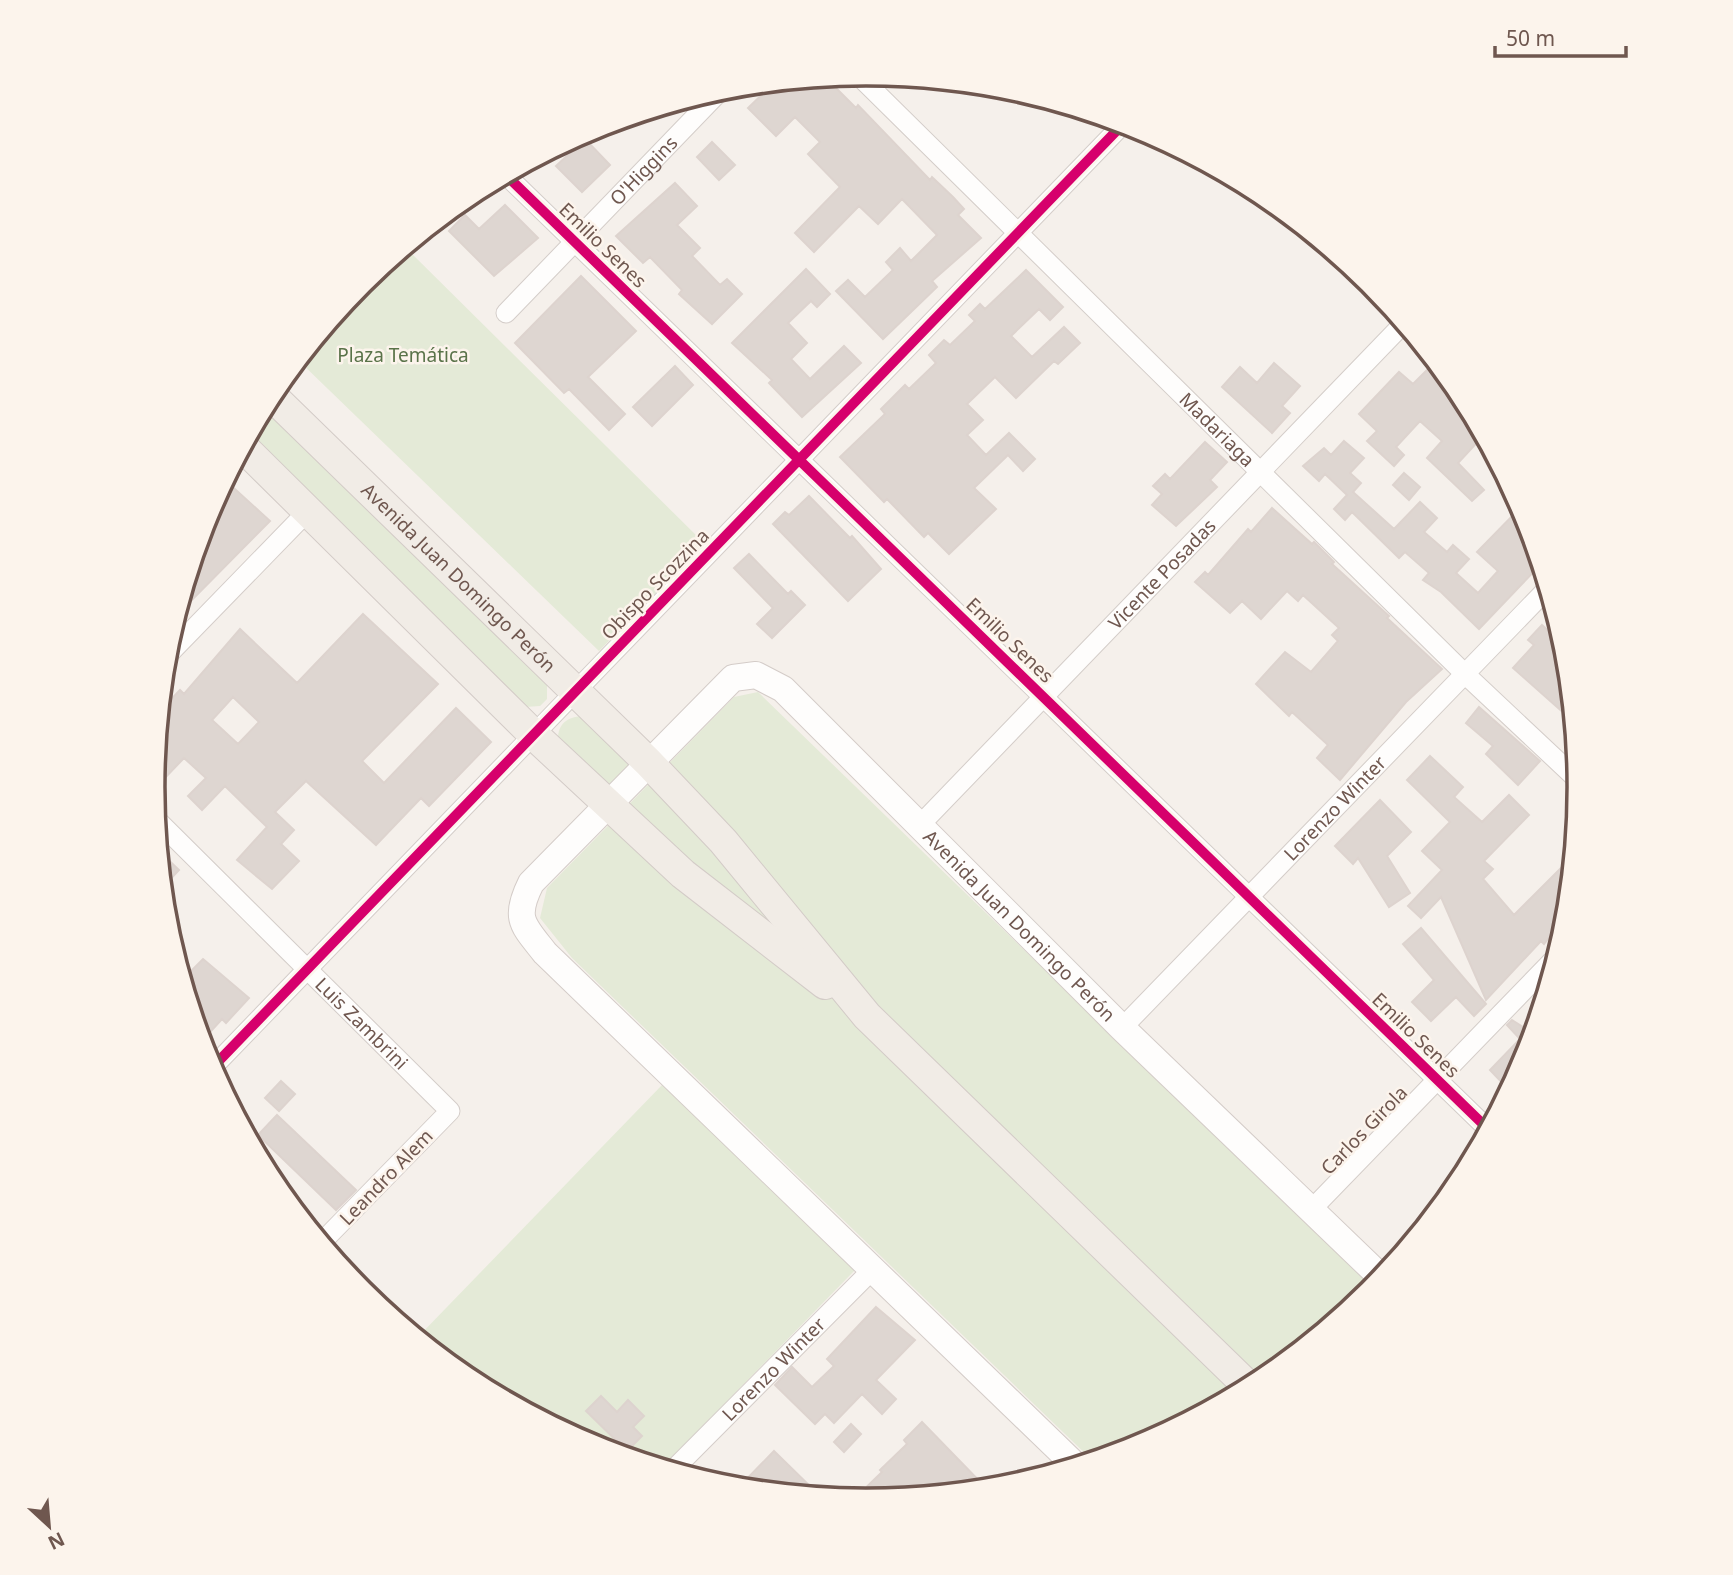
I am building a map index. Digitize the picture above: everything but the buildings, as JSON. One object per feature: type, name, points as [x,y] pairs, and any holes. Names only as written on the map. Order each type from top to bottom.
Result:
[{"type":"main road","name":"Avenida Juan Domingo Perón","points":[[280,403],[648,762],[723,841],[867,1016],[1242,1380]]},
{"type":"main road","name":"Avenida Juan Domingo Perón","points":[[250,454],[534,735],[610,803],[683,874],[867,1016]]},
{"type":"main road","name":"Avenida Juan Domingo Perón","points":[[648,762],[733,678],[756,675],[783,688],[1122,1028],[1375,1271]]},
{"type":"main road","points":[[648,762],[531,883],[521,903],[521,922],[545,953],[1069,1459]]},
{"type":"street","name":"Madariaga","points":[[870,86],[1465,674],[1568,770]]},
{"type":"street","name":"O'Higgins","points":[[506,313],[708,104]]},
{"type":"street","name":"Obispo Scozzina","points":[[220,1060],[1116,132]]},
{"type":"street","name":"Emilio Senes","points":[[514,181],[1482,1123]]},
{"type":"street","name":"Vicente Posadas","points":[[919,826],[1398,330]]},
{"type":"street","points":[[180,641],[308,511]]},
{"type":"street","name":"Lorenzo Winter","points":[[1122,1028],[1541,595]]},
{"type":"street","name":"Luis Zambrini","points":[[166,829],[450,1111]]},
{"type":"street","name":"Carlos Girola","points":[[1312,1209],[1544,970]]},
{"type":"street","name":"Leandro Alem","points":[[328,1236],[450,1111]]},
{"type":"street","name":"Lorenzo Winter","points":[[680,1463],[874,1268]]},
{"type":"green space","name":"Plaza Temática","points":[[412,254],[704,543],[599,651],[305,367],[370,291]]},
{"type":"green space","points":[[272,415],[547,682],[547,699],[540,706],[525,707],[254,446]]},
{"type":"green space","points":[[758,692],[1366,1281],[1363,1284],[1294,1344],[1217,1395],[1135,1436],[1086,1454],[572,958],[540,918],[547,888],[734,697]]},
{"type":"green space","points":[[582,716],[631,765],[610,788],[558,739],[564,722]]},
{"type":"green space","points":[[662,1085],[855,1270],[669,1460],[598,1436],[556,1417],[477,1371],[424,1331]]},
{"type":"cycle path","points":[[220,1060],[1116,132]]},
{"type":"cycle path","points":[[513,182],[1482,1123]]}]
